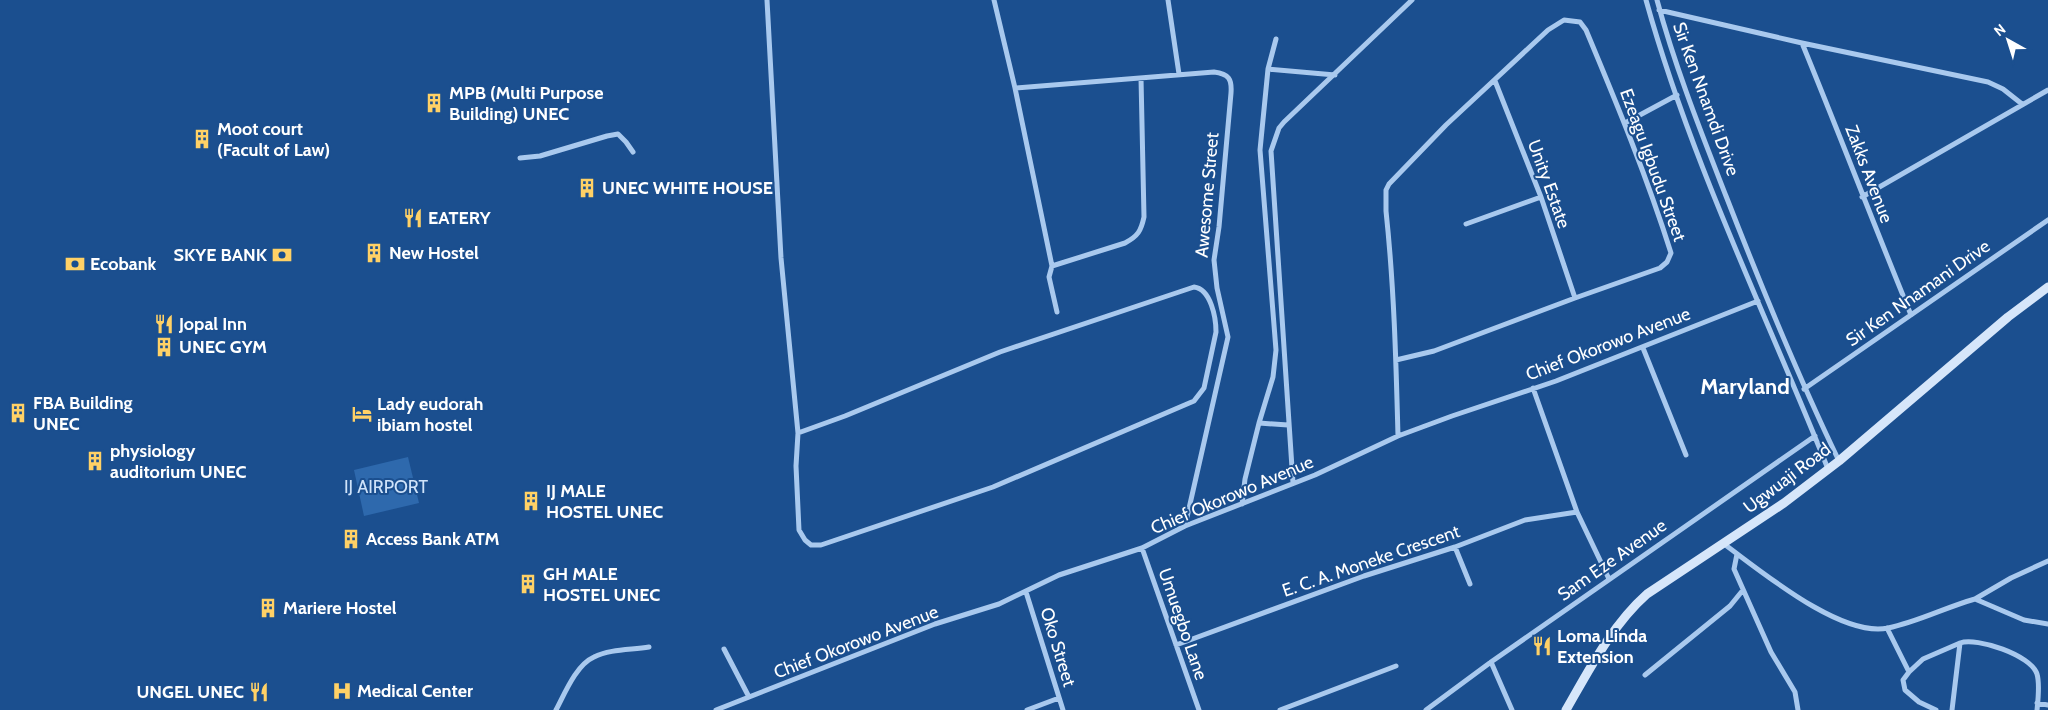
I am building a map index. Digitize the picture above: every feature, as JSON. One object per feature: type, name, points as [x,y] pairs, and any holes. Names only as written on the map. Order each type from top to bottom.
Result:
[{"type":"main road","name":"Ugwuaji Road","points":[[1566,710],[1589,670],[1633,608],[1657,587],[1784,504],[1838,461],[2008,317],[2048,287]]},
{"type":"street","points":[[767,0],[781,258],[798,432],[796,466],[799,530],[805,540],[811,545],[821,545],[993,487],[1194,401],[1204,388],[1216,332],[1216,323],[1207,297],[1200,289],[1194,287],[1000,352],[845,416],[798,432]]},
{"type":"street","points":[[994,0],[1052,266],[1049,277],[1057,312]]},
{"type":"street","points":[[1168,0],[1179,74]]},
{"type":"street","points":[[1293,483],[1272,151],[1279,128],[1284,122],[1412,0]]},
{"type":"street","name":"Sir Ken Nnamdi Drive","points":[[1646,0],[1677,95],[1730,235],[1828,469]]},
{"type":"street","points":[[1657,0],[1660,10]]},
{"type":"street","name":"Sir Ken Nnamdi Drive","points":[[1660,10],[1802,43],[1988,82],[2003,89],[2022,104]]},
{"type":"street","name":"Sir Ken Nnamdi Drive","points":[[1660,10],[1686,89],[1739,231],[1804,389],[1838,461]]},
{"type":"street","name":"Ezeagu Igbudu Street","points":[[1396,360],[1434,351],[1660,268],[1671,254],[1653,196],[1625,123],[1586,30],[1580,22],[1564,20],[1548,30],[1495,81]]},
{"type":"street","points":[[1242,504],[1245,479],[1273,376],[1276,350],[1260,150],[1268,69],[1276,39]]},
{"type":"street","name":"Zakks Avenue","points":[[1802,43],[1842,140],[1862,197],[1911,315]]},
{"type":"street","points":[[1268,69],[1335,75]]},
{"type":"street","name":"Awesome Street","points":[[1014,88],[1214,72],[1229,77],[1232,83],[1219,227],[1214,260],[1217,288],[1228,338],[1185,526]]},
{"type":"street","points":[[1052,266],[1125,243],[1136,238],[1141,231],[1144,217],[1141,78]]},
{"type":"street","points":[[1398,436],[1392,272],[1386,211],[1386,190],[1389,184],[1446,125],[1495,81]]},
{"type":"street","name":"Unity Estate","points":[[1495,81],[1541,197],[1575,298]]},
{"type":"street","points":[[1862,197],[2048,90]]},
{"type":"street","points":[[1625,123],[1677,95]]},
{"type":"street","points":[[520,158],[540,156],[618,134],[633,152]]},
{"type":"street","points":[[1466,224],[1541,197]]},
{"type":"street","name":"Sir Ken Nnamani Drive","points":[[1804,389],[2048,220]]},
{"type":"street","points":[[1730,235],[1739,231]]},
{"type":"street","name":"Chief Okorowo Avenue","points":[[716,710],[935,624],[1000,604],[1059,576],[1142,548],[1185,526],[1350,459],[1398,436],[1556,381],[1758,302]]},
{"type":"street","points":[[1643,348],[1686,455]]},
{"type":"street","points":[[1533,388],[1578,512],[1609,578]]},
{"type":"street","points":[[1259,423],[1288,425]]},
{"type":"street","name":"Sam Eze Avenue","points":[[1426,710],[1609,578],[1815,436]]},
{"type":"street","name":"E. C. A. Moneke Crescent","points":[[1176,645],[1364,576],[1455,547],[1525,520],[1578,512]]},
{"type":"street","points":[[1724,544],[1824,614],[1857,627],[1887,628],[1975,599],[2011,578],[2048,561]]},
{"type":"street","points":[[1455,547],[1470,584]]},
{"type":"street","name":"Umuegbo Lane","points":[[1142,548],[1199,710]]},
{"type":"street","points":[[1737,554],[1734,569],[1771,652],[1795,692],[1798,710]]},
{"type":"street","points":[[1645,675],[1730,606],[1743,590]]},
{"type":"street","name":"Oko Street","points":[[1026,592],[1063,710]]},
{"type":"street","points":[[1975,599],[2024,620],[2048,624]]},
{"type":"street","points":[[1887,628],[1909,672]]},
{"type":"street","points":[[1936,710],[1919,702],[1904,690],[1902,683],[1909,672],[1923,659],[1966,641],[1989,645],[2022,658],[2032,667],[2037,674],[2036,710]]},
{"type":"street","points":[[1952,710],[1960,642]]},
{"type":"street","points":[[556,710],[570,684],[586,662],[596,656],[609,652],[649,647]]},
{"type":"street","points":[[724,649],[749,698]]},
{"type":"street","points":[[1491,662],[1512,710]]},
{"type":"street","points":[[1280,710],[1396,666]]},
{"type":"street","points":[[1027,710],[1059,698]]},
{"type":"street","points":[[2037,703],[2048,705]]},
{"type":"green space","name":"IJ AIRPORT","points":[[408,457],[419,503],[364,516],[354,470]]},
{"type":"place","name":"MPB (Multi Purpose Building) UNEC","points":[[434,103]]},
{"type":"place","name":"Moot court (Facult of Law)","points":[[202,139]]},
{"type":"place","name":"UNEC WHITE HOUSE","points":[[587,188]]},
{"type":"place","name":"EATERY","points":[[413,218]]},
{"type":"place","name":"New Hostel","points":[[374,253]]},
{"type":"place","name":"SKYE BANK","points":[[282,255]]},
{"type":"place","name":"Ecobank","points":[[75,264]]},
{"type":"place","name":"Jopal Inn","points":[[164,324]]},
{"type":"place","name":"UNEC GYM","points":[[164,347]]},
{"type":"place","name":"FBA Building UNEC","points":[[18,413]]},
{"type":"place","name":"Lady eudorah ibiam hostel","points":[[362,414]]},
{"type":"place","name":"physiology auditorium UNEC","points":[[95,461]]},
{"type":"place","name":"IJ MALE HOSTEL UNEC","points":[[531,501]]},
{"type":"place","name":"Access Bank ATM","points":[[351,539]]},
{"type":"place","name":"GH MALE HOSTEL UNEC","points":[[528,584]]},
{"type":"place","name":"Mariere Hostel","points":[[268,608]]},
{"type":"place","name":"Loma Linda Extension","points":[[1542,646]]},
{"type":"place","name":"Medical Center","points":[[342,691]]},
{"type":"place","name":"UNGEL UNEC","points":[[259,692]]},
{"type":"district","name":"Maryland","points":[[1745,386]]}]
